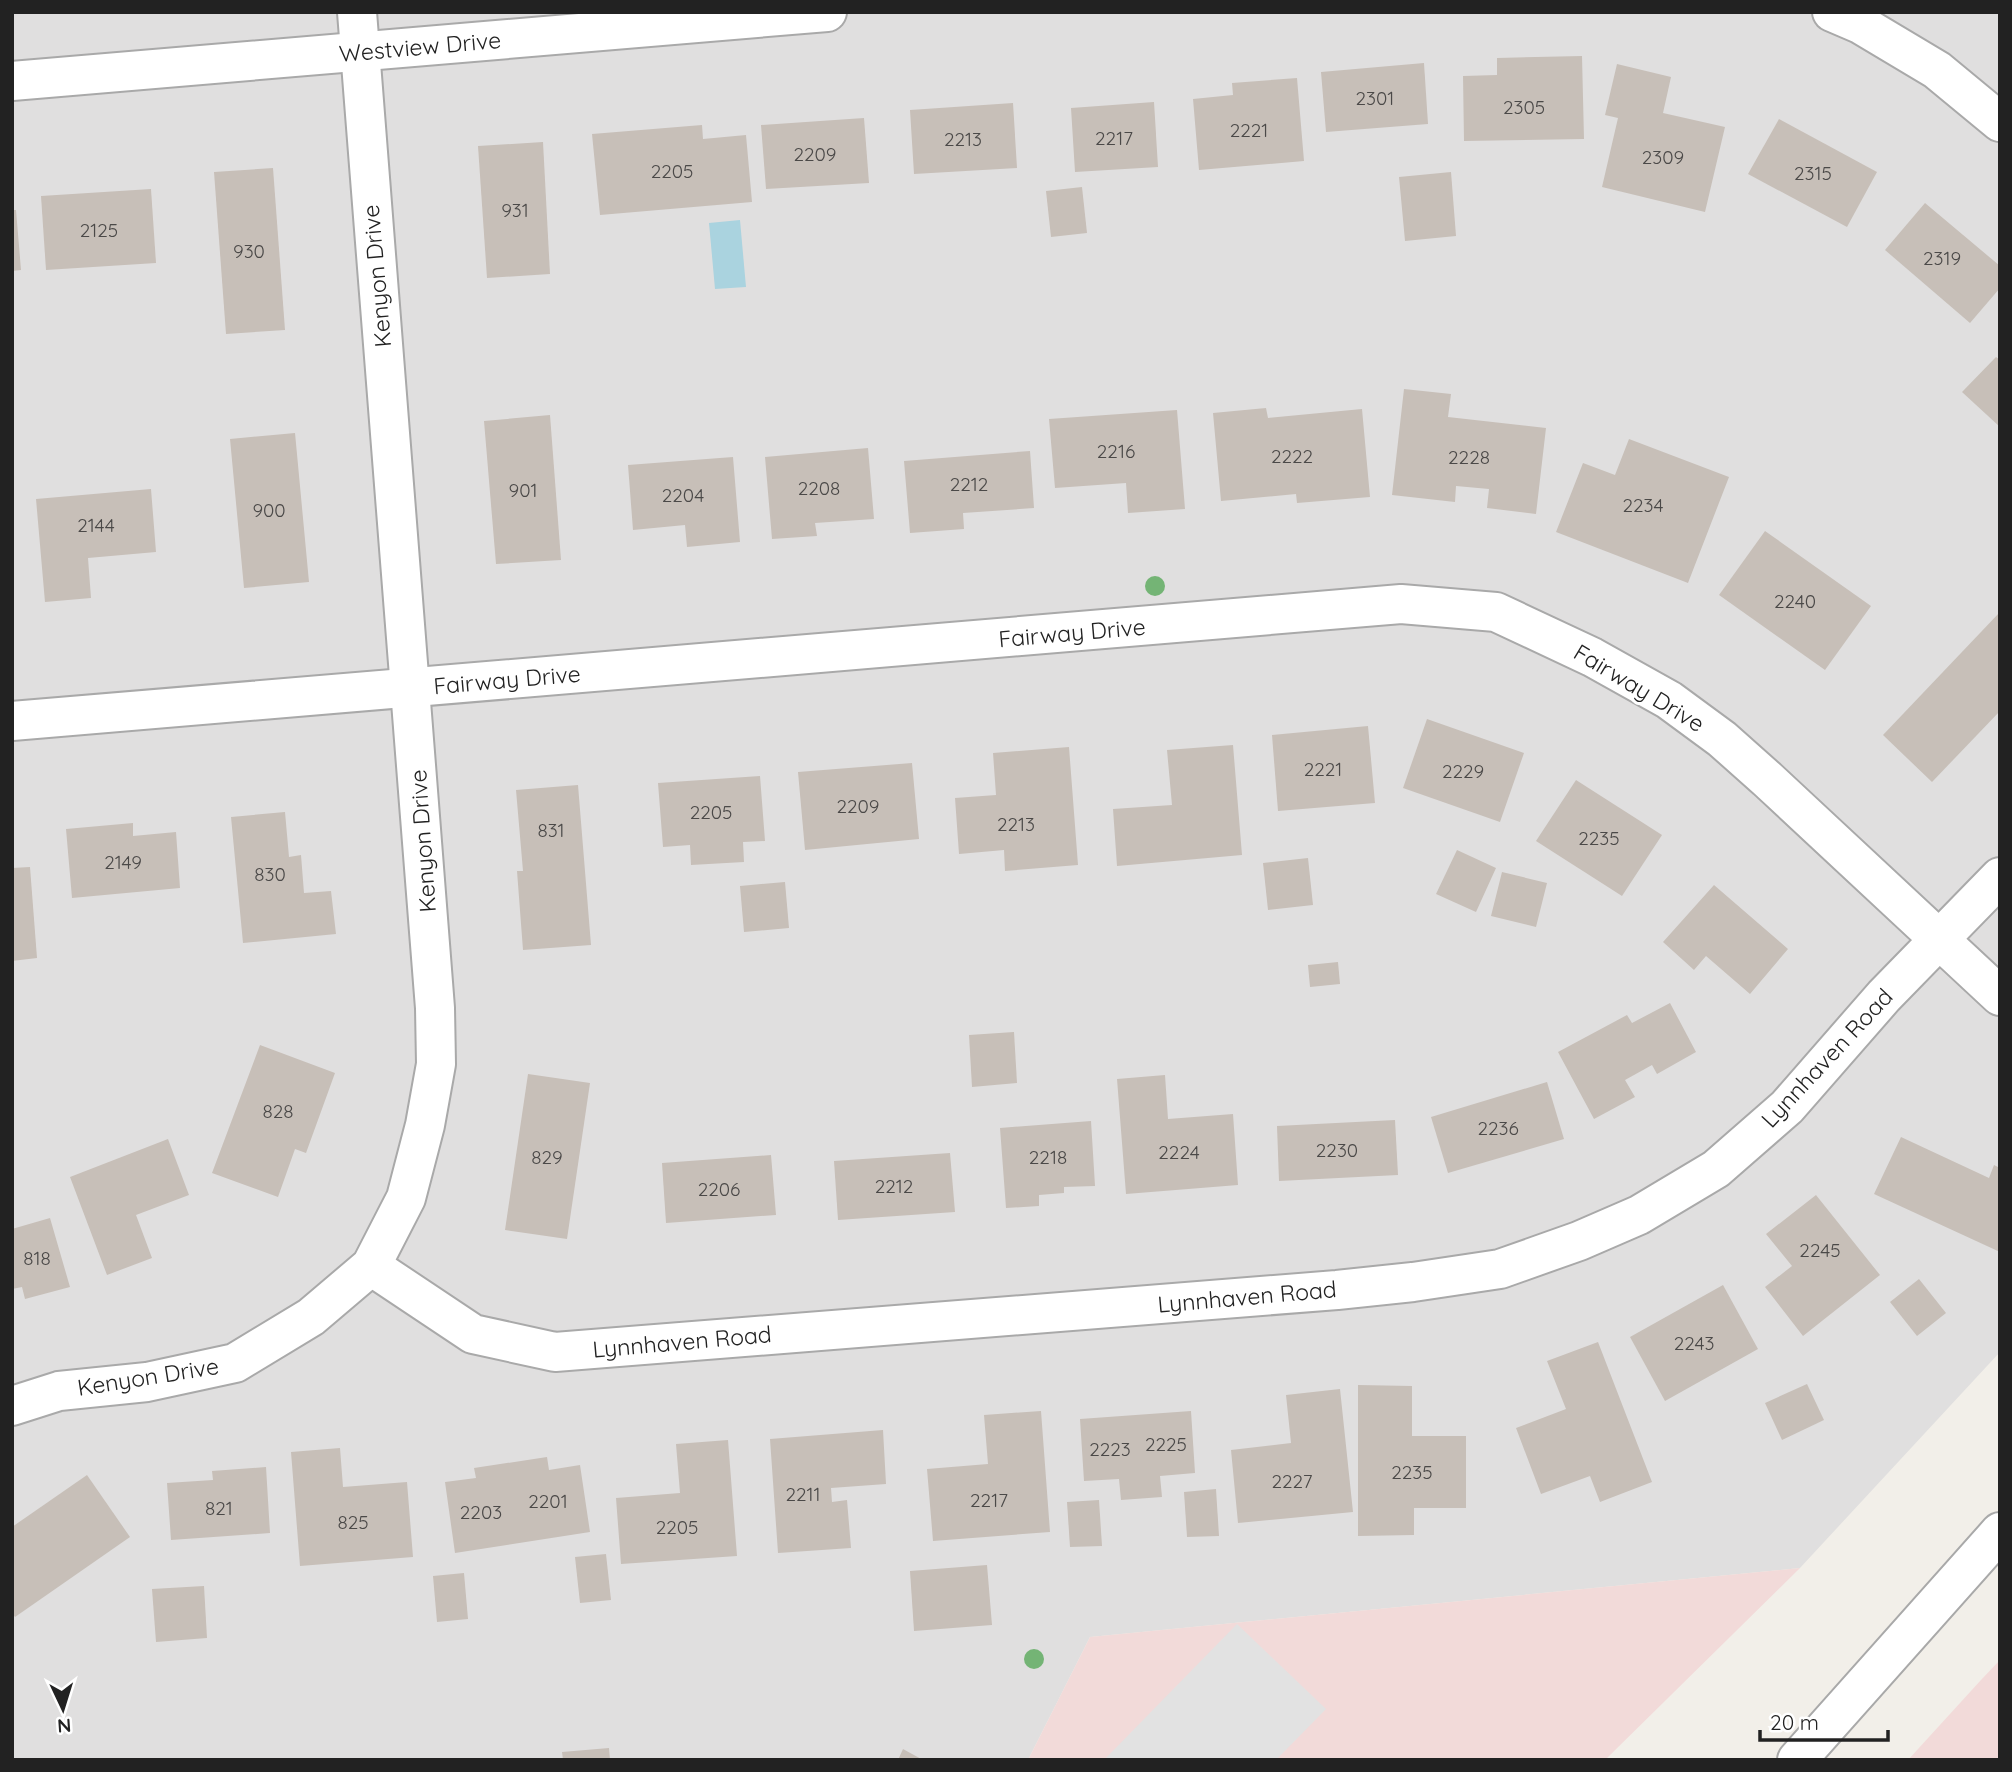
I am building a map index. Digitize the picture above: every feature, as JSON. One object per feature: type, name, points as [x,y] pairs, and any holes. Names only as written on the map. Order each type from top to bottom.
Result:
[{"type":"street","name":"Kenyon Drive","points":[[12,1406],[59,1391],[147,1382],[235,1363],[311,1317],[372,1266],[406,1198],[425,1125],[436,1064],[435,1008],[357,12]]},
{"type":"street","name":"Westview Drive","points":[[12,81],[827,12]]},
{"type":"street","points":[[1832,12],[1860,24],[1937,70],[2000,122]]},
{"type":"street","name":"Fairway Drive","points":[[12,720],[1401,604],[1496,612],[1592,657],[1669,700],[1722,739],[2000,996]]},
{"type":"street","name":"Lynnhaven Road","points":[[372,1266],[473,1334],[555,1353],[1337,1290],[1500,1269],[1579,1241],[1639,1215],[1716,1169],[1787,1107],[1884,996],[2000,877]]},
{"type":"street","points":[[1797,1760],[2000,1532]]},
{"type":"shaded area","points":[[12,12],[2000,12],[2000,1352],[1800,1568],[1090,1637],[1028,1760],[12,1760]]},
{"type":"shaded area","points":[[1800,1568],[1605,1760],[1028,1760],[1090,1637]]},
{"type":"shaded area","points":[[1237,1624],[1326,1709],[1276,1760],[1104,1760]]},
{"type":"shaded area","points":[[2000,1660],[2000,1760],[1908,1760],[1981,1680]]},
{"type":"water","points":[[740,220],[746,287],[715,289],[709,223]]},
{"type":"building","points":[[1582,56],[1584,139],[1464,141],[1463,76],[1497,75],[1497,58]]},
{"type":"building","points":[[1424,63],[1428,124],[1326,132],[1321,72]]},
{"type":"building","points":[[1617,64],[1671,77],[1663,113],[1725,127],[1705,212],[1602,187],[1618,118],[1605,115]]},
{"type":"building","points":[[1297,78],[1304,161],[1199,170],[1193,99],[1233,95],[1232,83]]},
{"type":"building","points":[[1154,102],[1158,167],[1075,172],[1071,108]]},
{"type":"building","points":[[1013,103],[1017,168],[914,174],[910,110]]},
{"type":"building","points":[[864,118],[869,183],[766,189],[761,125]]},
{"type":"building","points":[[1779,119],[1877,172],[1847,227],[1748,174]]},
{"type":"building","points":[[702,125],[703,139],[746,135],[752,202],[600,215],[592,134]]},
{"type":"building","points":[[543,142],[550,274],[487,278],[478,146]]},
{"type":"building","points":[[273,168],[285,330],[226,334],[214,172]]},
{"type":"building","points":[[1451,172],[1456,236],[1405,241],[1399,177]]},
{"type":"building","points":[[1082,187],[1087,233],[1051,237],[1046,191]]},
{"type":"building","points":[[151,189],[156,263],[46,270],[41,196]]},
{"type":"building","points":[[1925,203],[2000,266],[2000,288],[1970,323],[1885,250]]},
{"type":"building","points":[[12,210],[16,210],[21,270],[12,271]]},
{"type":"building","points":[[1996,357],[2000,360],[2000,427],[1962,392]]},
{"type":"building","points":[[1404,389],[1451,394],[1448,417],[1546,428],[1536,514],[1487,508],[1489,489],[1456,486],[1455,502],[1392,495]]},
{"type":"building","points":[[1266,408],[1268,418],[1362,409],[1370,497],[1297,503],[1296,494],[1221,501],[1213,413]]},
{"type":"building","points":[[1177,410],[1185,509],[1128,513],[1126,483],[1055,488],[1049,419]]},
{"type":"building","points":[[550,415],[561,560],[496,564],[484,421]]},
{"type":"building","points":[[295,433],[309,582],[244,588],[230,439]]},
{"type":"building","points":[[1629,439],[1729,477],[1688,583],[1556,532],[1583,463],[1615,475]]},
{"type":"building","points":[[868,448],[874,519],[815,523],[817,536],[772,539],[765,457]]},
{"type":"building","points":[[1030,451],[1034,508],[963,513],[964,529],[910,533],[904,461]]},
{"type":"building","points":[[733,457],[740,542],[687,547],[685,525],[633,530],[628,465]]},
{"type":"building","points":[[151,489],[156,552],[88,558],[91,598],[45,602],[36,499]]},
{"type":"building","points":[[1765,531],[1871,606],[1825,670],[1719,595]]},
{"type":"building","points":[[2000,612],[2000,711],[1932,782],[1883,735]]},
{"type":"building","points":[[1427,719],[1524,753],[1500,822],[1403,788]]},
{"type":"building","points":[[1368,726],[1375,803],[1278,811],[1272,735]]},
{"type":"building","points":[[1233,745],[1242,855],[1117,866],[1113,809],[1172,805],[1167,750]]},
{"type":"building","points":[[1069,747],[1078,865],[1005,871],[1004,850],[959,854],[955,798],[996,795],[993,753]]},
{"type":"building","points":[[912,763],[919,839],[805,850],[798,772]]},
{"type":"building","points":[[760,776],[765,841],[743,842],[744,862],[691,865],[690,845],[663,847],[658,783]]},
{"type":"building","points":[[1576,780],[1662,835],[1622,896],[1536,841]]},
{"type":"building","points":[[578,785],[591,945],[523,950],[517,871],[523,871],[516,790]]},
{"type":"building","points":[[285,812],[289,857],[301,855],[304,893],[331,891],[336,934],[243,943],[231,817]]},
{"type":"building","points":[[133,823],[133,836],[176,832],[180,888],[72,898],[66,829]]},
{"type":"building","points":[[1457,850],[1496,868],[1476,912],[1436,894]]},
{"type":"building","points":[[1308,858],[1313,905],[1268,910],[1263,863]]},
{"type":"building","points":[[30,867],[37,958],[12,961],[12,868]]},
{"type":"building","points":[[1502,872],[1547,883],[1536,927],[1491,916]]},
{"type":"building","points":[[785,882],[789,928],[744,932],[740,886]]},
{"type":"building","points":[[1714,885],[1788,949],[1750,994],[1706,956],[1694,970],[1663,942]]},
{"type":"building","points":[[1338,962],[1340,984],[1310,987],[1308,965]]},
{"type":"building","points":[[1670,1003],[1696,1052],[1657,1074],[1652,1065],[1625,1080],[1635,1097],[1594,1119],[1558,1052],[1627,1015],[1632,1023]]},
{"type":"building","points":[[1014,1032],[1017,1083],[972,1087],[969,1035]]},
{"type":"building","points":[[260,1045],[335,1073],[306,1153],[295,1149],[278,1197],[212,1173]]},
{"type":"building","points":[[528,1074],[590,1083],[567,1239],[505,1230]]},
{"type":"building","points":[[1165,1075],[1168,1119],[1233,1114],[1238,1185],[1126,1194],[1117,1079]]},
{"type":"building","points":[[1547,1082],[1564,1139],[1448,1173],[1431,1117]]},
{"type":"building","points":[[1395,1120],[1398,1175],[1279,1181],[1277,1126]]},
{"type":"building","points":[[1091,1121],[1095,1186],[1064,1187],[1064,1193],[1039,1195],[1039,1206],[1006,1208],[1000,1128]]},
{"type":"building","points":[[1901,1137],[1989,1178],[1994,1165],[2000,1168],[2000,1252],[1874,1194]]},
{"type":"building","points":[[168,1139],[189,1195],[136,1215],[152,1258],[107,1275],[70,1177]]},
{"type":"building","points":[[950,1153],[955,1212],[838,1220],[834,1161]]},
{"type":"building","points":[[771,1155],[776,1215],[666,1223],[662,1163]]},
{"type":"building","points":[[1816,1195],[1880,1275],[1803,1336],[1765,1287],[1792,1266],[1766,1234]]},
{"type":"building","points":[[50,1218],[70,1287],[25,1299],[22,1287],[12,1289],[12,1229]]},
{"type":"building","points":[[1919,1279],[1946,1313],[1917,1336],[1890,1302]]},
{"type":"building","points":[[1723,1285],[1758,1349],[1665,1401],[1630,1337]]},
{"type":"building","points":[[1598,1342],[1652,1482],[1600,1502],[1590,1476],[1541,1494],[1516,1428],[1566,1409],[1547,1361]]},
{"type":"building","points":[[1807,1384],[1824,1420],[1782,1440],[1765,1403]]},
{"type":"building","points":[[1358,1385],[1412,1386],[1412,1436],[1466,1436],[1466,1508],[1414,1508],[1414,1535],[1358,1536]]},
{"type":"building","points":[[1340,1389],[1353,1512],[1238,1523],[1231,1450],[1291,1443],[1286,1395]]},
{"type":"building","points":[[1041,1411],[1050,1532],[933,1541],[927,1469],[988,1464],[984,1415]]},
{"type":"building","points":[[1191,1411],[1195,1473],[1160,1476],[1162,1497],[1121,1500],[1119,1479],[1084,1481],[1080,1419]]},
{"type":"building","points":[[883,1430],[886,1484],[831,1488],[832,1502],[847,1500],[851,1548],[778,1553],[770,1439]]},
{"type":"building","points":[[728,1440],[737,1556],[621,1564],[616,1498],[680,1493],[676,1444]]},
{"type":"building","points":[[340,1448],[343,1487],[407,1482],[413,1557],[300,1566],[291,1452]]},
{"type":"building","points":[[547,1457],[549,1470],[580,1465],[590,1532],[455,1553],[445,1482],[476,1478],[474,1468]]},
{"type":"building","points":[[266,1467],[270,1533],[171,1540],[167,1483],[213,1480],[212,1471]]},
{"type":"building","points":[[87,1475],[130,1537],[15,1617],[12,1613],[12,1527]]},
{"type":"building","points":[[1216,1489],[1219,1536],[1187,1537],[1184,1492]]},
{"type":"building","points":[[1099,1500],[1102,1546],[1070,1547],[1067,1502]]},
{"type":"building","points":[[606,1554],[611,1600],[580,1603],[575,1557]]},
{"type":"building","points":[[987,1565],[992,1625],[914,1631],[910,1571]]},
{"type":"building","points":[[464,1573],[468,1619],[437,1622],[433,1576]]},
{"type":"building","points":[[204,1586],[207,1638],[156,1642],[152,1589]]},
{"type":"building","points":[[609,1748],[610,1760],[563,1760],[562,1752]]},
{"type":"building","points":[[903,1749],[923,1760],[898,1760]]}]
